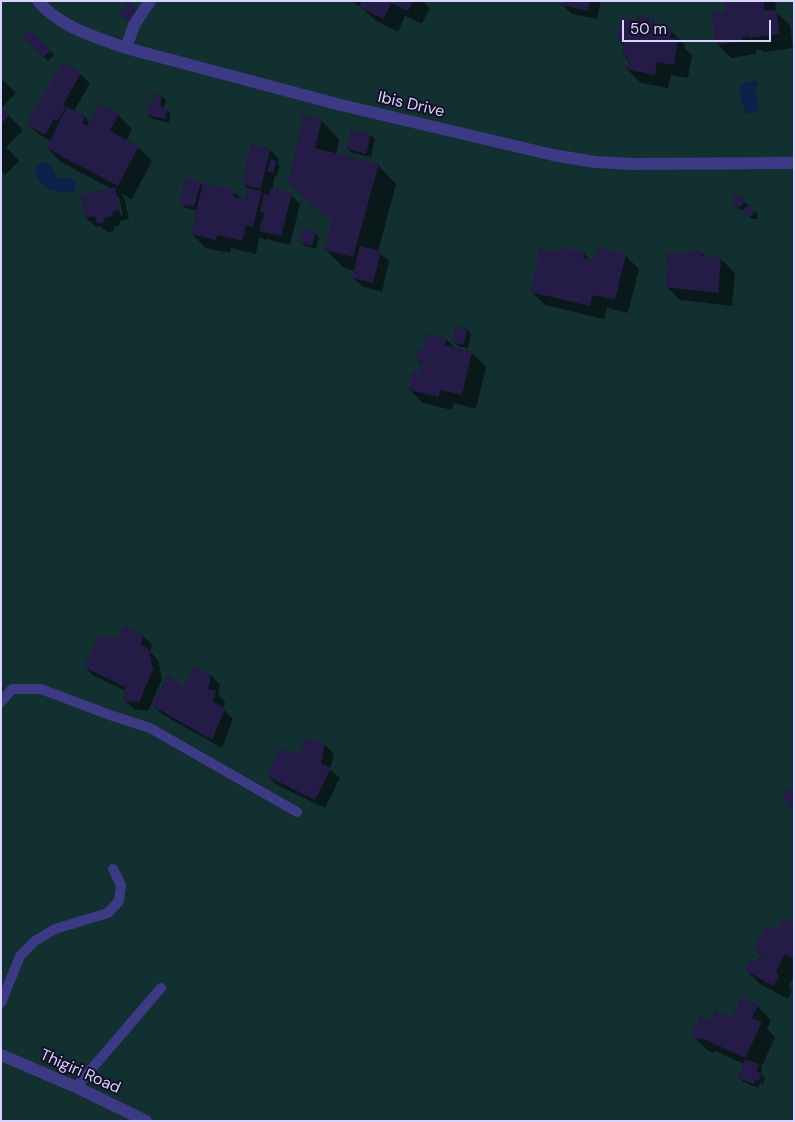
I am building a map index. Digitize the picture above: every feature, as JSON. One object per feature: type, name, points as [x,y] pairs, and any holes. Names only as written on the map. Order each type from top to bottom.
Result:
[{"type":"street","name":"Ibis Drive","points":[[38,1],[61,21],[94,37],[126,48],[341,105],[553,155],[595,162],[633,164],[794,163]]},
{"type":"street","points":[[126,48],[134,25],[150,1]]},
{"type":"street","name":"Thigiri Road","points":[[1,1055],[76,1087],[146,1121]]},
{"type":"lane","points":[[1,702],[12,690],[41,689],[150,728],[297,812]]},
{"type":"lane","points":[[1,1003],[20,956],[35,941],[55,929],[108,913],[118,901],[121,885],[113,869]]},
{"type":"lane","points":[[76,1087],[161,988]]},
{"type":"green space","points":[[1,1],[794,1],[794,1121],[1,1121]]},
{"type":"water","points":[[753,79],[759,82],[755,87],[759,109],[756,113],[748,114],[742,104],[741,87],[742,84],[751,82]]},
{"type":"water","points":[[43,162],[50,165],[57,177],[69,178],[76,182],[75,190],[69,193],[62,193],[47,188],[37,178],[36,172],[37,165]]},
{"type":"building","points":[[362,1],[413,1],[408,11],[391,3],[384,19],[359,7]]},
{"type":"building","points":[[562,1],[590,1],[588,11],[561,5]]},
{"type":"building","points":[[724,1],[763,1],[765,11],[776,10],[780,34],[749,38],[749,36],[742,37],[743,41],[716,45],[711,13],[725,11]]},
{"type":"building","points":[[128,2],[137,9],[129,22],[119,15]]},
{"type":"building","points":[[637,16],[653,19],[653,22],[663,24],[662,28],[672,30],[670,38],[678,40],[674,65],[657,62],[655,75],[626,69],[628,56],[622,55],[624,42],[617,41],[621,18],[637,20]]},
{"type":"building","points":[[30,30],[51,50],[43,58],[22,37]]},
{"type":"building","points":[[62,62],[81,73],[63,105],[66,107],[58,121],[54,119],[45,135],[26,124]]},
{"type":"building","points":[[154,93],[162,95],[160,106],[168,108],[165,119],[147,115],[149,103],[152,104]]},
{"type":"building","points":[[99,103],[119,114],[110,131],[139,146],[118,186],[46,148],[67,107],[86,116],[82,123],[87,126]]},
{"type":"building","points":[[1,106],[10,115],[1,124]]},
{"type":"building","points":[[303,115],[322,119],[315,148],[379,164],[353,257],[324,250],[332,222],[288,183]]},
{"type":"building","points":[[351,129],[371,134],[366,154],[347,149]]},
{"type":"building","points":[[251,144],[270,149],[261,189],[241,184]]},
{"type":"building","points":[[271,159],[276,161],[273,173],[267,171]]},
{"type":"building","points":[[186,177],[201,182],[194,207],[179,204]]},
{"type":"building","points":[[203,183],[235,190],[234,197],[245,199],[247,188],[262,191],[253,227],[246,225],[242,241],[217,235],[216,240],[191,234]]},
{"type":"building","points":[[115,187],[120,210],[112,212],[113,216],[104,218],[105,222],[97,224],[95,216],[85,218],[80,195]]},
{"type":"building","points":[[271,188],[292,193],[281,236],[259,231],[264,213],[260,212],[264,194],[269,195]]},
{"type":"building","points":[[736,195],[740,195],[744,201],[740,207],[736,207],[732,203],[732,199]]},
{"type":"building","points":[[749,205],[755,211],[749,217],[743,211]]},
{"type":"building","points":[[303,228],[316,232],[312,246],[299,242]]},
{"type":"building","points":[[360,246],[381,251],[373,283],[352,278]]},
{"type":"building","points":[[562,247],[585,253],[583,258],[594,260],[597,247],[626,254],[615,300],[593,295],[590,306],[530,292],[540,248],[560,252]]},
{"type":"building","points":[[686,250],[703,252],[702,256],[721,258],[718,293],[665,287],[668,252],[685,254]]},
{"type":"building","points":[[455,326],[467,328],[464,345],[452,342]]},
{"type":"building","points":[[426,334],[447,338],[445,345],[472,352],[462,395],[440,390],[439,397],[408,390],[412,371],[419,373],[421,362],[416,360],[418,350],[422,351]]},
{"type":"building","points":[[124,626],[143,634],[141,645],[149,649],[153,669],[139,703],[123,700],[125,687],[84,667],[99,635],[117,639]]},
{"type":"building","points":[[194,667],[211,674],[208,689],[216,691],[213,702],[225,709],[212,740],[151,705],[168,675],[183,687]]},
{"type":"building","points":[[307,738],[325,743],[321,763],[331,768],[315,800],[267,776],[279,749],[299,754]]},
{"type":"building","points":[[794,788],[794,806],[789,809],[782,793]]},
{"type":"building","points":[[784,919],[794,925],[794,959],[785,954],[776,971],[779,977],[773,986],[745,970],[751,959],[756,962],[761,953],[753,949],[766,925],[777,930]]},
{"type":"building","points":[[741,998],[758,1005],[752,1018],[762,1022],[745,1058],[701,1038],[700,1040],[691,1036],[700,1016],[710,1021],[715,1010],[732,1018]]},
{"type":"building","points":[[745,1059],[759,1064],[756,1071],[762,1073],[758,1081],[755,1080],[754,1084],[738,1078]]}]
